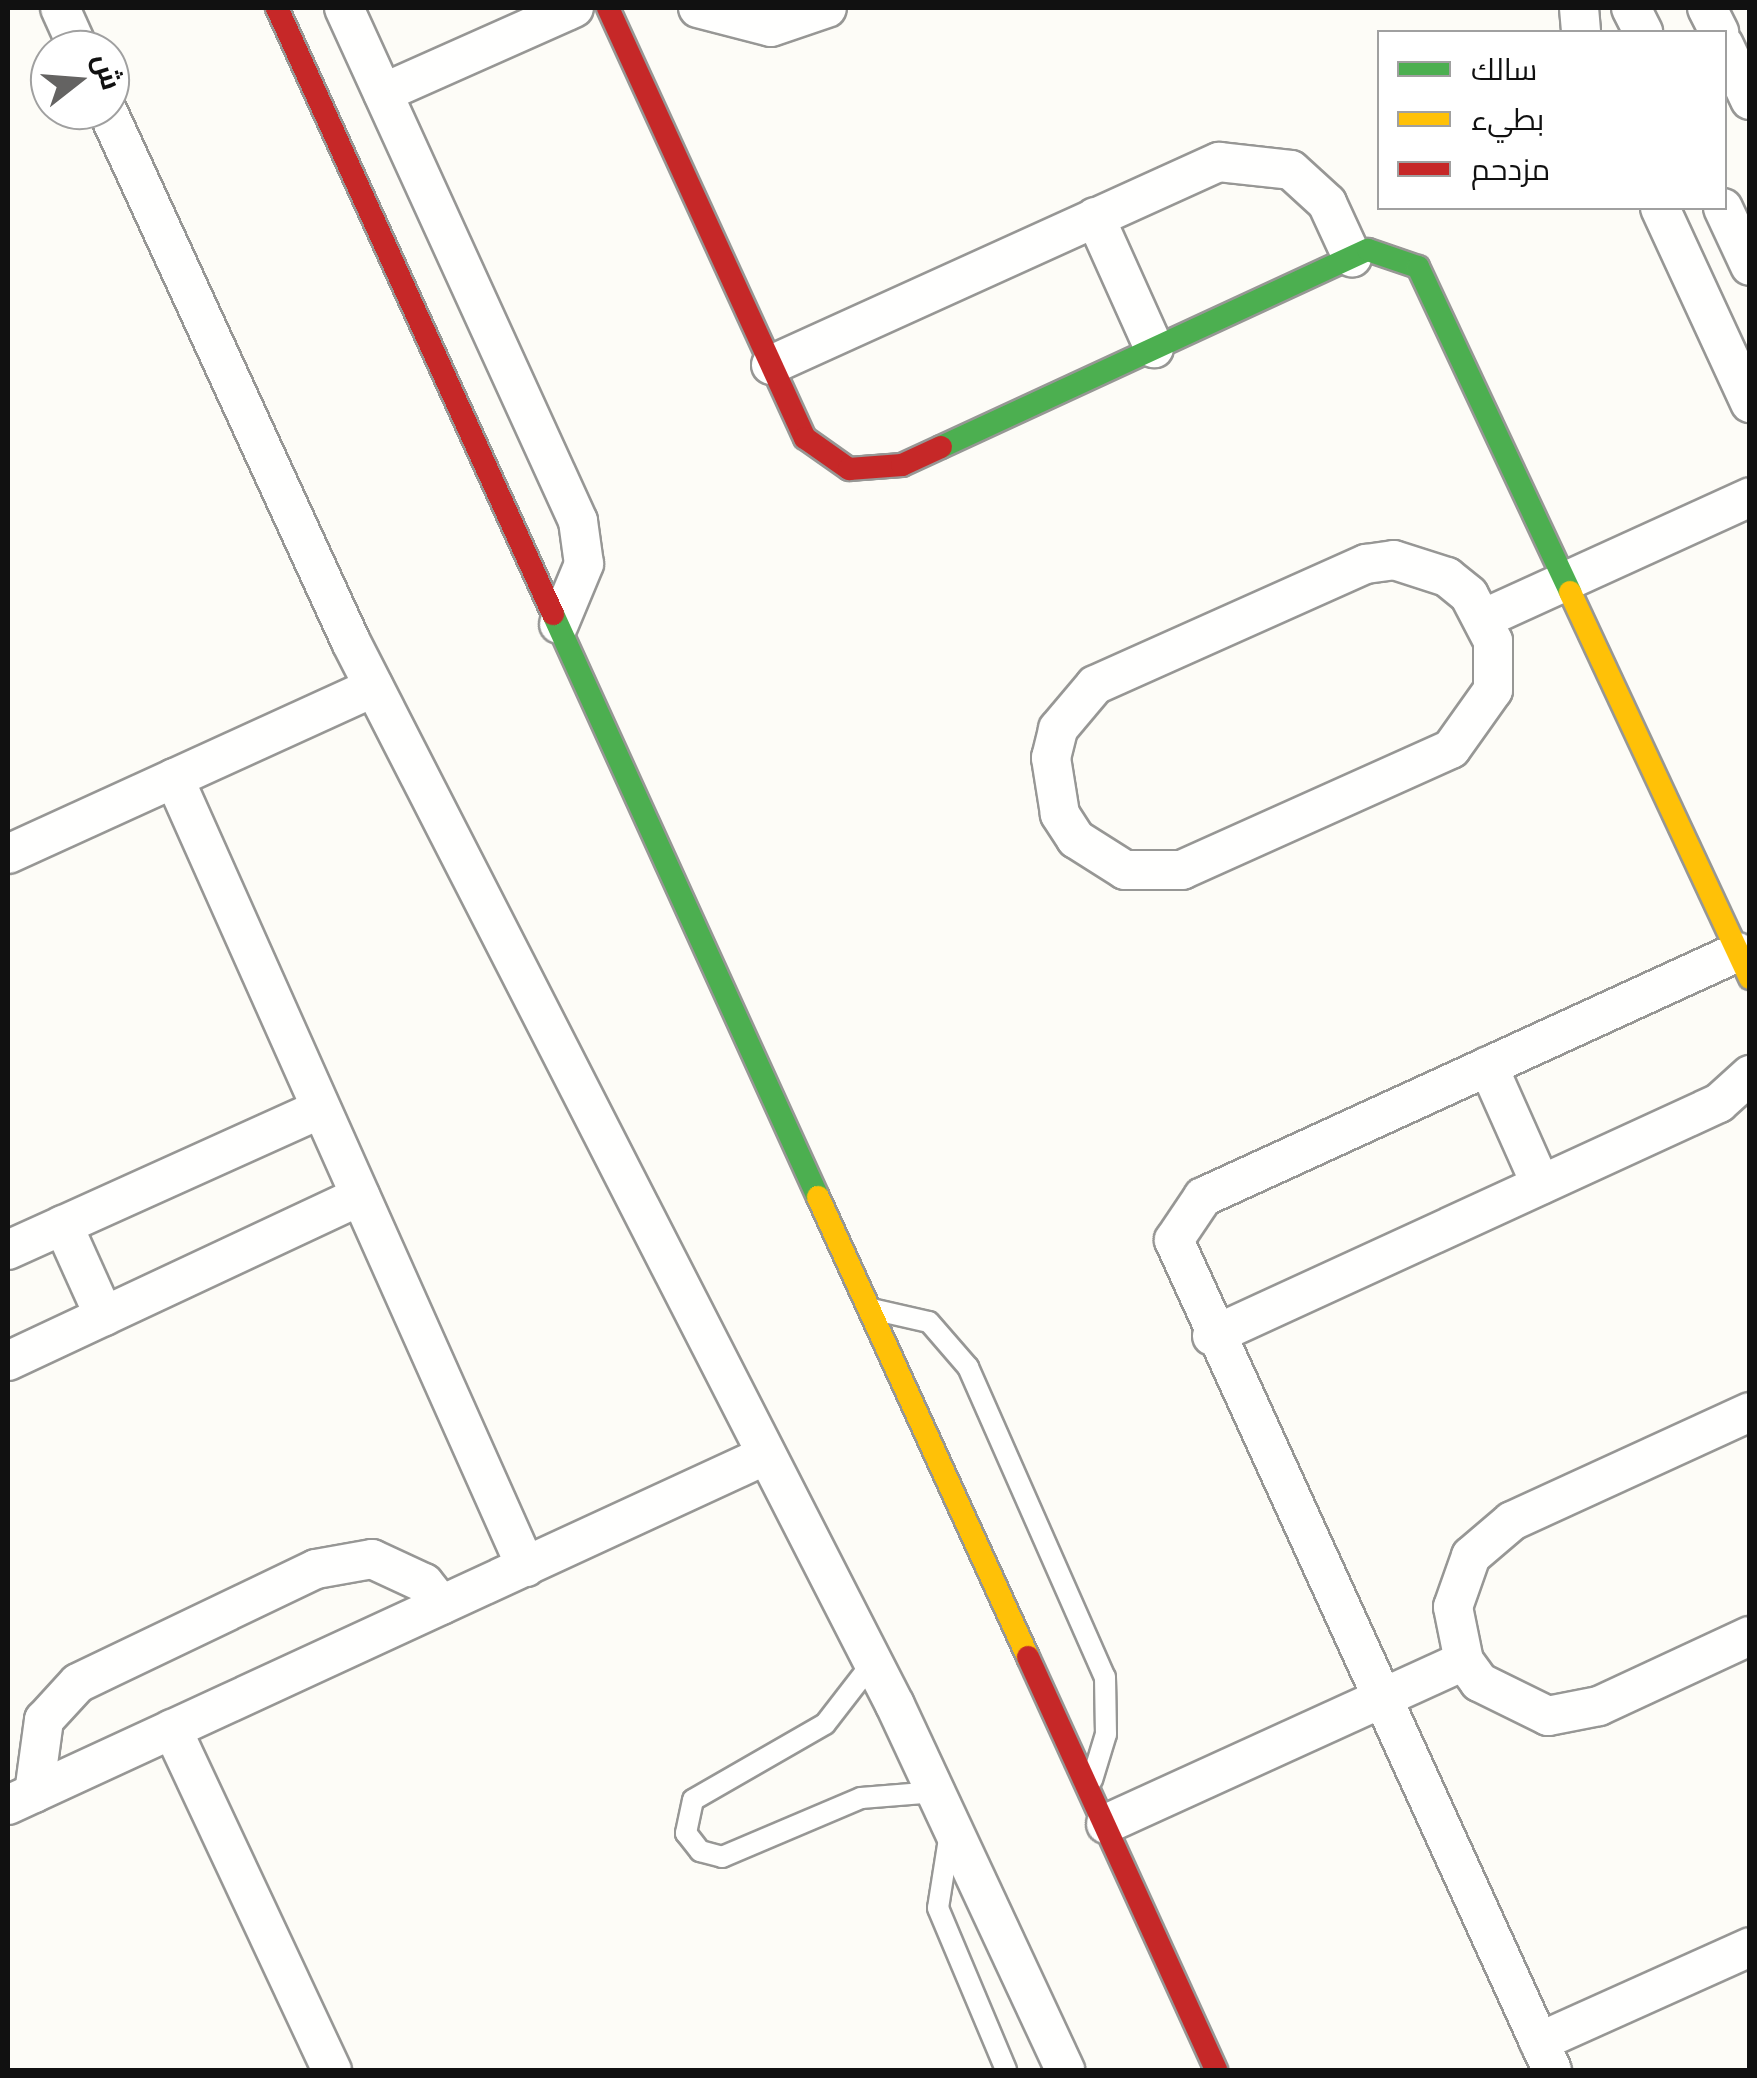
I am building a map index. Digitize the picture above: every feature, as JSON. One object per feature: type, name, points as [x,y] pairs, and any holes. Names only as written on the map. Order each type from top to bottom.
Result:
[{"type":"street","points":[[278,8],[1216,2070]]},
{"type":"street","points":[[344,8],[578,521],[584,564],[559,624]]},
{"type":"street","points":[[383,93],[574,8]]},
{"type":"street","points":[[608,8],[772,365],[815,448],[850,469],[876,472],[1352,257],[1386,250],[1427,281],[1744,965],[1488,1066],[1189,1208],[1176,1257],[1545,2056],[1750,1947]]},
{"type":"street","points":[[698,8],[745,27],[827,8]]},
{"type":"street","points":[[1727,52],[1750,100]]},
{"type":"street","points":[[116,130],[374,688],[764,1456],[873,1662],[1065,2070]]},
{"type":"street","points":[[772,365],[1219,162],[1268,162],[1319,194],[1352,257]]},
{"type":"street","points":[[1661,210],[1750,403]]},
{"type":"street","points":[[1724,210],[1750,266]]},
{"type":"street","points":[[1095,217],[1154,348]]},
{"type":"street","points":[[1485,618],[1750,497]]},
{"type":"street","points":[[1366,564],[1422,565],[1469,595],[1485,618],[1493,690],[1452,750],[1182,870],[1125,870],[1098,858],[1060,814],[1051,772],[1058,730],[1095,685],[1366,564]]},
{"type":"street","points":[[8,854],[374,688]]},
{"type":"street","points":[[174,778],[526,1566]]},
{"type":"street","points":[[1488,1066],[1541,1184]]},
{"type":"street","points":[[1212,1336],[1720,1103],[1750,1075]]},
{"type":"street","points":[[8,1250],[321,1108]]},
{"type":"street","points":[[8,1361],[360,1196]]},
{"type":"street","points":[[63,1225],[104,1316]]},
{"type":"street","points":[[1750,1412],[1489,1536],[1458,1581],[1455,1635],[1464,1661],[1510,1705],[1574,1714],[1750,1636]]},
{"type":"street","points":[[21,1799],[764,1456]]},
{"type":"street","points":[[21,1799],[44,1720],[78,1683],[316,1570],[372,1559],[424,1583],[441,1605]]},
{"type":"street","points":[[1106,1824],[1464,1661]]},
{"type":"street","points":[[172,1730],[332,2070]]},
{"type":"lane","points":[[871,1310],[929,1322],[968,1367],[1105,1677],[1106,1734],[1089,1787]]},
{"type":"lane","points":[[873,1662],[825,1724],[693,1800],[686,1833],[700,1851],[722,1857],[861,1798],[944,1808],[938,1908],[1006,2070]]},
{"type":"traffic: fast","points":[[941,447],[1368,250],[1418,267],[1570,592]]},
{"type":"traffic: fast","points":[[553,614],[818,1197]]},
{"type":"traffic: slow","points":[[1570,592],[1750,978]]},
{"type":"traffic: slow","points":[[818,1197],[1028,1657]]},
{"type":"traffic: jam","points":[[277,8],[553,614]]},
{"type":"traffic: jam","points":[[608,8],[805,438],[849,469],[902,465],[941,447]]},
{"type":"traffic: jam","points":[[1028,1657],[1216,2070]]}]
